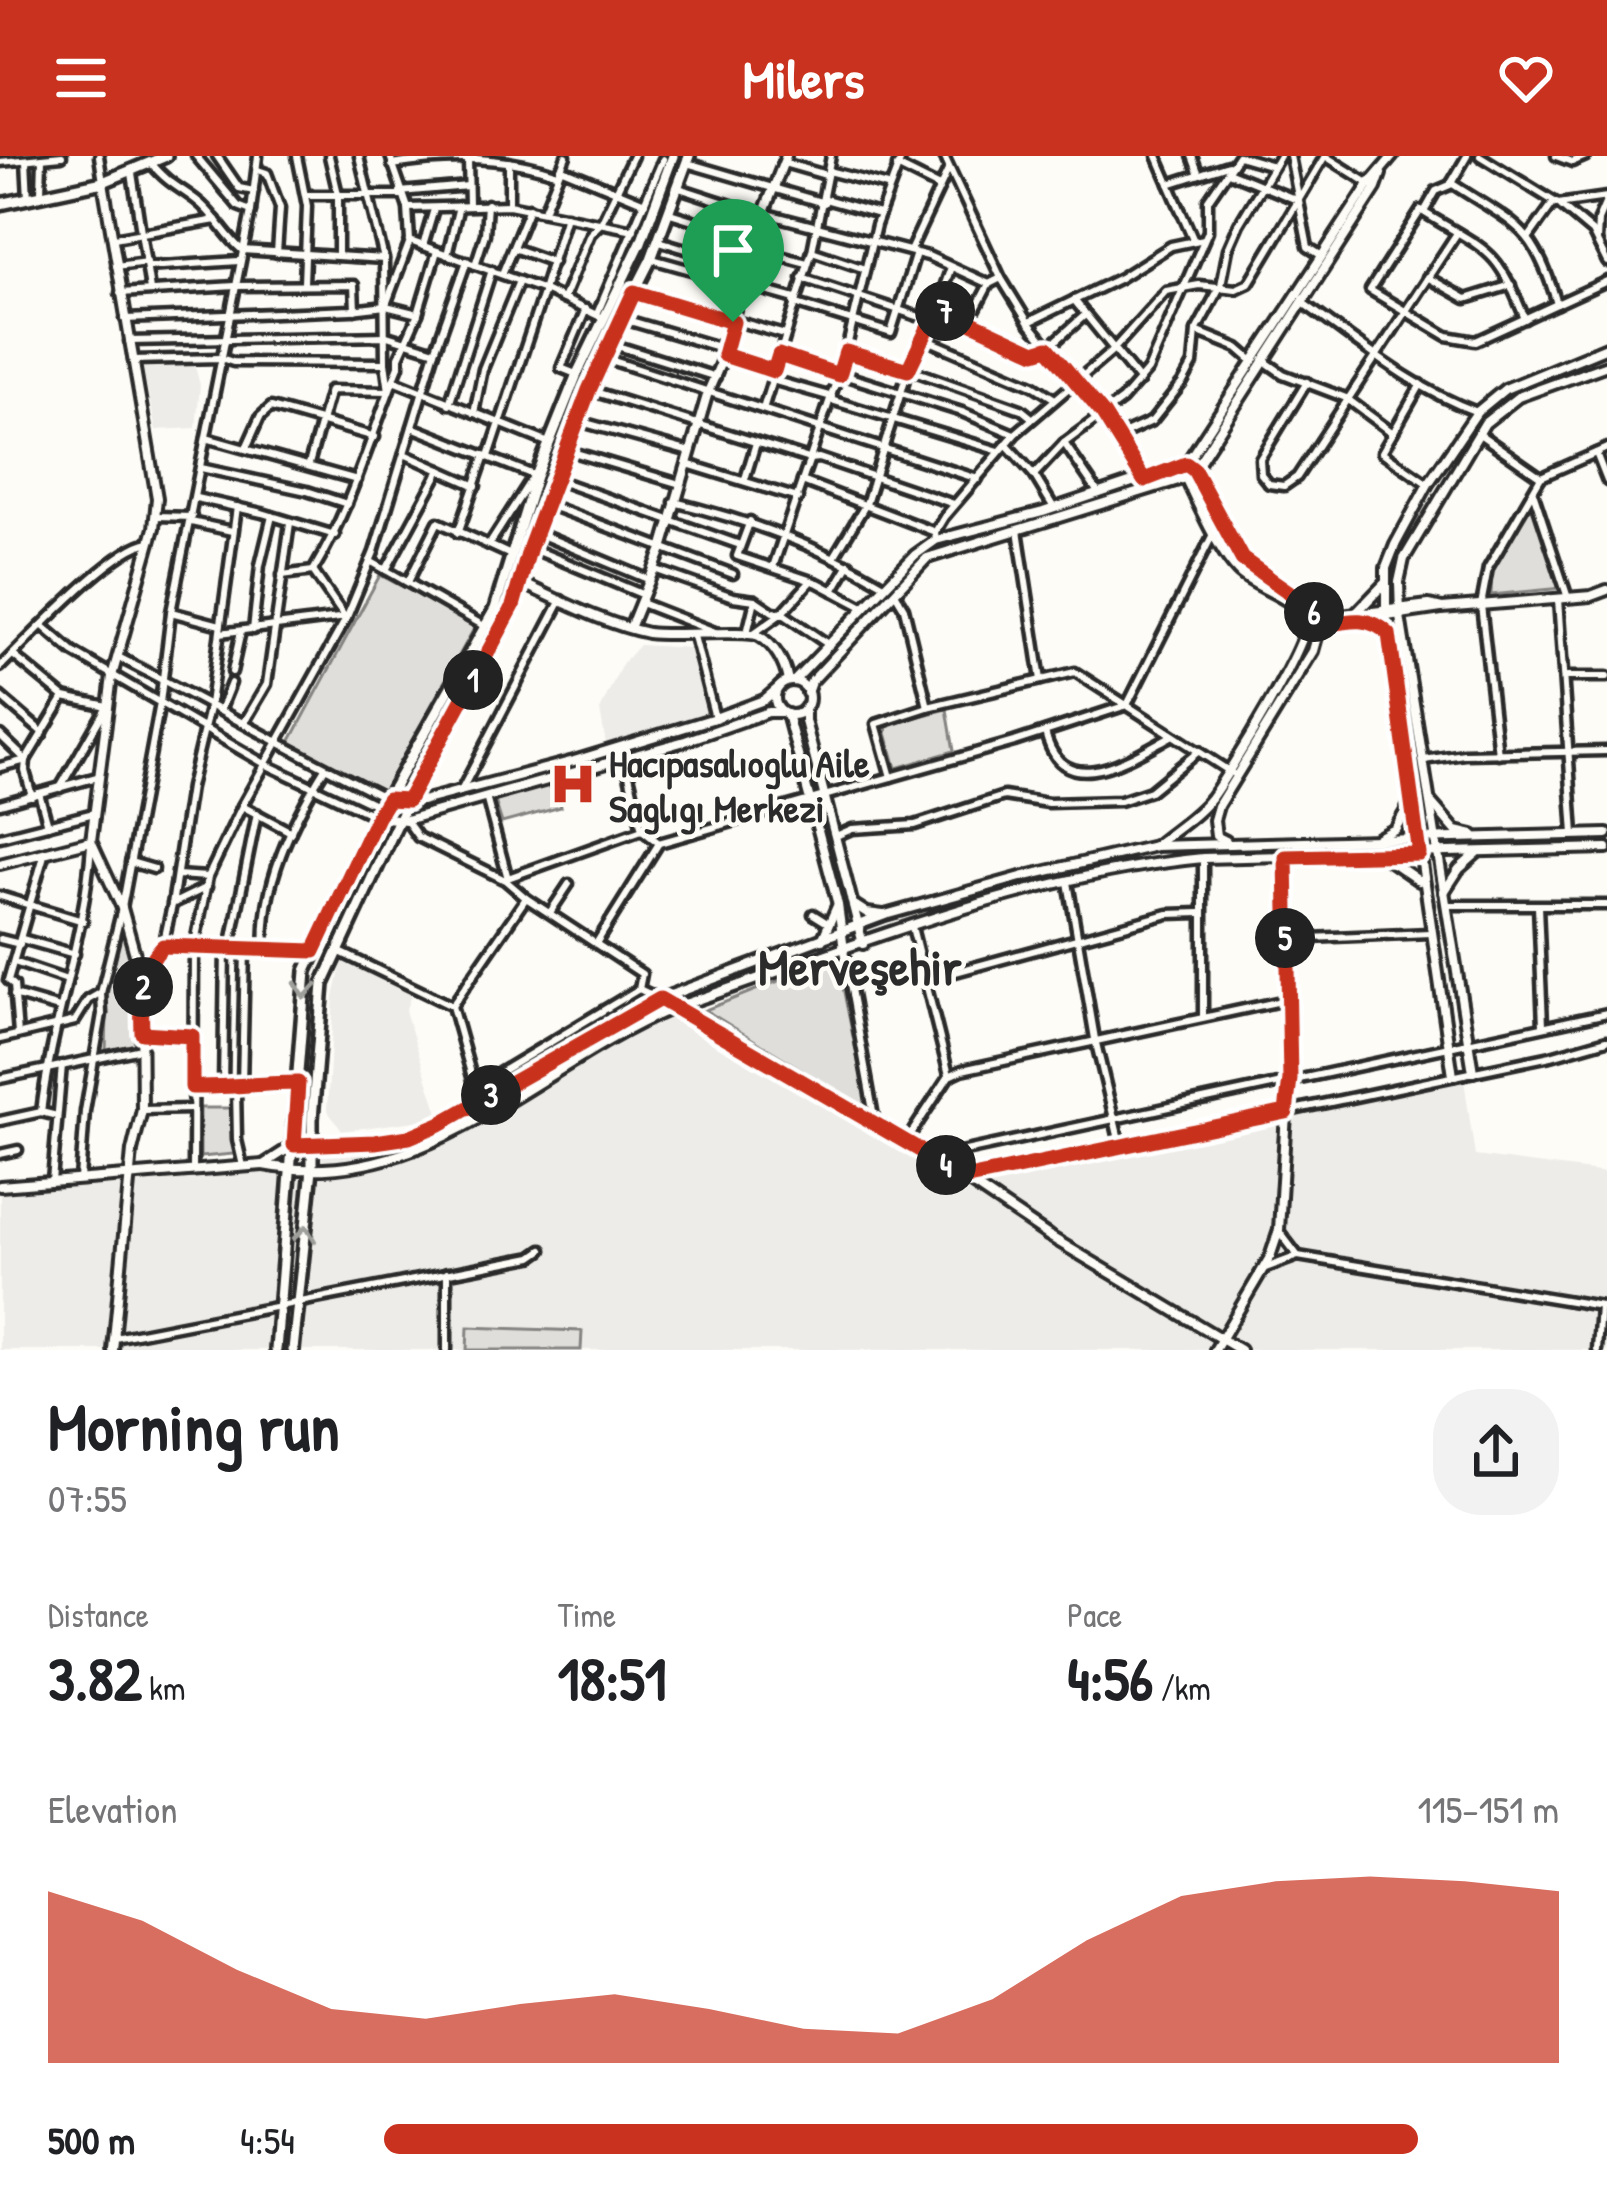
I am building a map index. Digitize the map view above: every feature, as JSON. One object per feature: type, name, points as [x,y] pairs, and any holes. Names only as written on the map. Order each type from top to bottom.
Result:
[{"type":"main road","points":[[0,204],[104,182],[158,159]]},
{"type":"main road","points":[[277,1350],[306,970],[377,817],[495,608],[536,476],[601,316],[641,242],[666,159]]},
{"type":"main road","points":[[293,1350],[312,1169],[323,984],[404,820],[408,800],[513,606],[530,547],[601,357],[652,259],[688,159]]},
{"type":"street","points":[[0,162],[62,156]]},
{"type":"street","points":[[41,1112],[53,1028],[83,921],[112,676],[156,516],[150,455],[99,156]]},
{"type":"street","points":[[127,156],[149,290]]},
{"type":"street","points":[[196,156],[238,206],[251,211]]},
{"type":"street","points":[[217,156],[239,188],[254,191]]},
{"type":"street","points":[[80,1178],[101,993],[122,908],[160,703],[171,612],[258,156]]},
{"type":"street","points":[[297,156],[306,196],[304,284]]},
{"type":"street","points":[[329,156],[338,194],[338,256]]},
{"type":"street","points":[[359,156],[384,259],[389,391]]},
{"type":"street","points":[[544,210],[566,156]]},
{"type":"street","points":[[563,299],[590,234],[601,223],[633,156]]},
{"type":"street","points":[[763,409],[812,251],[831,156]]},
{"type":"street","points":[[773,567],[839,375],[887,186],[902,156]]},
{"type":"street","points":[[944,156],[1001,278],[1028,322],[1103,414],[1144,480]]},
{"type":"street","points":[[1157,156],[1199,240]]},
{"type":"street","points":[[1192,156],[1212,190]]},
{"type":"street","points":[[1223,156],[1228,168]]},
{"type":"street","points":[[1034,475],[1064,443],[1139,381],[1154,361],[1185,286],[1212,190],[1228,168],[1238,156],[1273,166]]},
{"type":"street","points":[[1117,437],[1162,413],[1193,364],[1196,331],[1221,285],[1228,249],[1280,156]]},
{"type":"street","points":[[1290,156],[1308,247],[1322,256]]},
{"type":"street","points":[[863,944],[805,721],[811,682],[936,536],[954,504],[1015,434],[1113,350],[1160,296],[1185,286],[1236,289],[1249,284],[1325,156],[1372,186]]},
{"type":"street","points":[[1258,360],[1303,303],[1393,156]]},
{"type":"street","points":[[1424,212],[1436,191],[1451,183],[1467,156]]},
{"type":"street","points":[[1480,156],[1581,221],[1607,262]]},
{"type":"street","points":[[1556,156],[1572,162],[1586,156]]},
{"type":"street","points":[[41,197],[42,157]]},
{"type":"street","points":[[26,158],[28,199]]},
{"type":"street","points":[[468,158],[469,205]]},
{"type":"street","points":[[158,159],[172,187],[194,198],[226,238],[242,250],[384,259]]},
{"type":"street","points":[[386,305],[410,241],[408,208],[391,160],[519,159],[645,203]]},
{"type":"street","points":[[410,241],[601,316],[666,159]]},
{"type":"street","points":[[688,159],[772,188],[879,214]]},
{"type":"street","points":[[630,628],[662,549],[733,322],[752,243],[785,159],[887,186]]},
{"type":"street","points":[[509,162],[509,206]]},
{"type":"street","points":[[897,166],[939,187]]},
{"type":"street","points":[[652,259],[891,333],[913,252],[950,167]]},
{"type":"street","points":[[1169,184],[1202,171],[1228,168],[1297,200]]},
{"type":"street","points":[[256,169],[267,173],[280,208],[277,254]]},
{"type":"street","points":[[1451,183],[1529,237],[1544,260],[1557,304]]},
{"type":"street","points":[[306,196],[468,186]]},
{"type":"street","points":[[118,657],[388,799],[422,801],[461,791],[764,700],[791,681],[865,608],[942,550],[1185,478],[1322,256],[1372,186]]},
{"type":"street","points":[[679,188],[913,252],[988,284]]},
{"type":"street","points":[[1529,237],[1556,203],[1607,198],[1598,220],[1597,241]]},
{"type":"street","points":[[193,1171],[194,948],[208,877],[345,617],[370,560],[435,351],[485,234],[487,204]]},
{"type":"street","points":[[447,255],[459,206]]},
{"type":"street","points":[[408,208],[509,206],[634,230]]},
{"type":"street","points":[[423,246],[435,208]]},
{"type":"street","points":[[502,274],[529,208]]},
{"type":"street","points":[[1525,320],[1497,258],[1421,210],[1370,290],[1460,341],[1493,335],[1525,320],[1557,304],[1607,281]]},
{"type":"street","points":[[670,213],[807,263]]},
{"type":"street","points":[[458,533],[566,216]]},
{"type":"street","points":[[112,238],[216,220]]},
{"type":"street","points":[[1307,382],[1260,459],[1261,474],[1269,484],[1284,487],[1298,477],[1457,232]]},
{"type":"street","points":[[1028,322],[1171,246],[1199,240]]},
{"type":"street","points":[[659,241],[746,267]]},
{"type":"street","points":[[513,248],[553,262]]},
{"type":"street","points":[[313,571],[335,536],[375,437],[437,251]]},
{"type":"street","points":[[812,251],[866,269]]},
{"type":"street","points":[[116,266],[239,261]]},
{"type":"street","points":[[834,557],[866,503],[908,370],[938,307],[951,266]]},
{"type":"street","points":[[448,404],[492,270]]},
{"type":"street","points":[[1427,277],[1466,298],[1511,285]]},
{"type":"street","points":[[802,278],[929,320]]},
{"type":"street","points":[[969,322],[988,284],[1001,278]]},
{"type":"street","points":[[474,413],[483,369],[520,281]]},
{"type":"street","points":[[120,293],[354,285],[356,310]]},
{"type":"street","points":[[634,292],[785,335]]},
{"type":"street","points":[[1074,301],[1139,381]]},
{"type":"street","points":[[1303,303],[1449,402],[1477,412]]},
{"type":"street","points":[[125,319],[386,305],[418,314]]},
{"type":"street","points":[[938,307],[1035,352],[1048,348],[1084,315]]},
{"type":"street","points":[[577,374],[561,368],[586,310]]},
{"type":"street","points":[[620,318],[724,352],[892,420],[1003,448],[1034,475],[1054,508]]},
{"type":"street","points":[[1196,331],[1238,347],[1282,374],[1346,398],[1393,433]]},
{"type":"street","points":[[129,341],[387,336],[435,351]]},
{"type":"street","points":[[923,338],[1055,399]]},
{"type":"street","points":[[608,344],[716,377]]},
{"type":"street","points":[[1453,1076],[1422,884],[1385,614],[1385,583],[1395,545],[1428,484],[1477,412],[1505,389],[1607,347]]},
{"type":"street","points":[[846,352],[1021,409],[1032,418]]},
{"type":"street","points":[[779,355],[962,412],[1015,434]]},
{"type":"street","points":[[601,357],[978,479]]},
{"type":"street","points":[[133,360],[385,362]]},
{"type":"street","points":[[1473,1072],[1434,840],[1399,582],[1404,559],[1478,433],[1496,413],[1518,398],[1607,365]]},
{"type":"street","points":[[393,380],[549,443]]},
{"type":"street","points":[[1421,384],[1382,452],[1428,484]]},
{"type":"street","points":[[310,464],[330,390],[389,391]]},
{"type":"street","points":[[589,390],[809,459],[819,458],[954,504]]},
{"type":"street","points":[[246,448],[267,408],[375,437]]},
{"type":"street","points":[[577,421],[690,452]]},
{"type":"street","points":[[412,427],[536,476]]},
{"type":"street","points":[[1478,433],[1541,477]]},
{"type":"street","points":[[206,438],[357,480]]},
{"type":"street","points":[[744,481],[756,442]]},
{"type":"street","points":[[1064,443],[1100,494]]},
{"type":"street","points":[[1498,754],[1481,605],[1487,568],[1541,477],[1607,448]]},
{"type":"street","points":[[566,450],[680,484]]},
{"type":"street","points":[[1596,453],[1607,481]]},
{"type":"street","points":[[404,454],[476,486]]},
{"type":"street","points":[[687,464],[799,498]]},
{"type":"street","points":[[802,481],[866,503],[936,536],[1054,508],[1190,467]]},
{"type":"street","points":[[1155,846],[1206,803],[1231,772],[1313,624],[1306,604],[1242,559],[1190,467]]},
{"type":"street","points":[[201,468],[307,490],[347,504]]},
{"type":"street","points":[[386,570],[440,470]]},
{"type":"street","points":[[489,544],[536,476]]},
{"type":"street","points":[[1185,478],[1240,573],[1313,624]]},
{"type":"street","points":[[555,479],[740,545]]},
{"type":"street","points":[[1533,492],[1563,598],[1574,836]]},
{"type":"street","points":[[196,498],[335,536]]},
{"type":"street","points":[[674,502],[787,535],[890,589],[904,608],[928,707]]},
{"type":"street","points":[[546,504],[733,574]]},
{"type":"street","points":[[141,997],[148,962],[163,946],[172,905],[190,787],[206,729],[237,507]]},
{"type":"street","points":[[156,516],[232,531]]},
{"type":"street","points":[[253,630],[260,565],[272,516]]},
{"type":"street","points":[[750,521],[737,556],[811,581],[865,608]]},
{"type":"street","points":[[244,723],[267,684],[290,523]]},
{"type":"street","points":[[407,582],[438,523],[512,556]]},
{"type":"street","points":[[1018,530],[1041,681]]},
{"type":"street","points":[[597,943],[659,843],[1127,706],[1215,531]]},
{"type":"street","points":[[536,532],[650,580]]},
{"type":"street","points":[[0,667],[104,568],[135,544],[150,542]]},
{"type":"street","points":[[530,547],[717,635]]},
{"type":"street","points":[[370,560],[484,626]]},
{"type":"street","points":[[833,591],[849,564]]},
{"type":"street","points":[[654,569],[755,600],[829,645]]},
{"type":"street","points":[[313,571],[345,617]]},
{"type":"street","points":[[282,575],[313,571]]},
{"type":"street","points":[[519,582],[630,628],[694,636],[750,633],[782,613],[811,581]]},
{"type":"street","points":[[1358,616],[1385,583]]},
{"type":"street","points":[[1313,624],[1429,605],[1481,605],[1607,590]]},
{"type":"street","points":[[461,791],[561,600]]},
{"type":"street","points":[[750,633],[755,600]]},
{"type":"street","points":[[171,612],[241,631],[345,617]]},
{"type":"street","points":[[1358,616],[1389,634]]},
{"type":"street","points":[[43,626],[112,676],[265,764],[377,817],[404,820],[769,712],[805,708]]},
{"type":"street","points":[[232,673],[241,631]]},
{"type":"street","points":[[750,633],[773,647],[791,681],[807,693]]},
{"type":"street","points":[[694,636],[715,718]]},
{"type":"street","points":[[13,655],[64,698],[107,706]]},
{"type":"street","points":[[891,777],[876,724],[1075,672],[1231,772]]},
{"type":"street","points":[[1567,677],[1607,677]]},
{"type":"street","points":[[221,708],[232,683]]},
{"type":"street","points":[[778,688],[775,698],[810,797],[838,904],[875,1122]]},
{"type":"street","points":[[0,696],[43,733]]},
{"type":"street","points":[[47,824],[25,771],[26,760],[64,698]]},
{"type":"street","points":[[60,788],[107,706]]},
{"type":"street","points":[[1045,732],[1054,759],[1073,771],[1105,769],[1172,736]]},
{"type":"street","points":[[0,735],[26,760]]},
{"type":"street","points":[[835,837],[853,829],[915,825],[1004,796],[1048,803],[1120,801],[1150,791],[1199,751]]},
{"type":"street","points":[[1424,760],[1607,752]]},
{"type":"street","points":[[625,758],[642,830],[659,843]]},
{"type":"street","points":[[0,767],[26,760]]},
{"type":"street","points":[[265,950],[272,887],[291,832],[326,768]]},
{"type":"street","points":[[1228,842],[1216,836],[1214,820],[1231,772]]},
{"type":"street","points":[[0,804],[97,777]]},
{"type":"street","points":[[486,796],[506,878]]},
{"type":"street","points":[[1429,800],[1456,831],[1480,837]]},
{"type":"street","points":[[1374,840],[1395,829],[1412,801]]},
{"type":"street","points":[[242,806],[291,832]]},
{"type":"street","points":[[0,837],[94,813]]},
{"type":"street","points":[[223,1088],[227,948],[256,813]]},
{"type":"street","points":[[404,820],[418,837],[506,878],[526,898],[642,974],[639,989],[474,1088]]},
{"type":"street","points":[[506,878],[642,830]]},
{"type":"street","points":[[262,1165],[294,1145],[409,1137],[660,999],[885,915],[1155,846],[1607,834]]},
{"type":"street","points":[[0,864],[91,841]]},
{"type":"street","points":[[91,841],[122,908],[138,965],[141,997],[142,1110],[130,1175],[113,1350]]},
{"type":"street","points":[[0,1186],[243,1166],[312,1169],[421,1150],[456,1134],[633,1025],[674,1008],[912,928],[1147,863],[1607,848]]},
{"type":"street","points":[[18,1034],[14,985],[8,980],[45,852]]},
{"type":"street","points":[[1443,893],[1459,868],[1479,852]]},
{"type":"street","points":[[1382,855],[1422,884]]},
{"type":"street","points":[[1215,1350],[1263,1269],[1279,1230],[1290,1079],[1286,857]]},
{"type":"street","points":[[1203,858],[1203,1017]]},
{"type":"street","points":[[130,862],[154,869]]},
{"type":"street","points":[[177,875],[208,877]]},
{"type":"street","points":[[1068,882],[1095,1039],[1121,1148]]},
{"type":"street","points":[[550,912],[569,884]]},
{"type":"street","points":[[172,905],[206,887]]},
{"type":"street","points":[[1,898],[83,921]]},
{"type":"street","points":[[452,1006],[526,898]]},
{"type":"street","points":[[851,903],[867,913],[885,915]]},
{"type":"street","points":[[822,940],[838,904]]},
{"type":"street","points":[[1446,905],[1607,905]]},
{"type":"street","points":[[1538,905],[1544,1025]]},
{"type":"street","points":[[926,980],[1168,914],[1200,913]]},
{"type":"street","points":[[813,914],[829,924]]},
{"type":"street","points":[[912,928],[949,1076]]},
{"type":"street","points":[[1285,939],[1430,934]]},
{"type":"street","points":[[0,939],[75,954]]},
{"type":"street","points":[[163,946],[314,951]]},
{"type":"street","points":[[243,1166],[237,1140],[244,950]]},
{"type":"street","points":[[338,951],[452,1006],[479,1102]]},
{"type":"street","points":[[14,962],[67,980]]},
{"type":"street","points":[[639,989],[907,1140],[1049,1236],[1240,1350]]},
{"type":"street","points":[[0,1039],[75,1021],[88,1000],[101,993]]},
{"type":"street","points":[[14,995],[59,1008]]},
{"type":"street","points":[[907,1140],[949,1076],[1095,1039],[1286,1000]]},
{"type":"street","points":[[933,1158],[1607,1013]]},
{"type":"street","points":[[142,1033],[192,1036]]},
{"type":"street","points":[[968,1178],[1607,1040]]},
{"type":"street","points":[[0,1079],[141,1049]]},
{"type":"street","points":[[52,1181],[62,1065]]},
{"type":"street","points":[[192,1087],[298,1083]]},
{"type":"street","points":[[142,1110],[192,1109]]},
{"type":"street","points":[[0,1121],[41,1112],[57,1116]]},
{"type":"street","points":[[0,1154],[17,1150]]},
{"type":"street","points":[[1279,1230],[1298,1256]]},
{"type":"street","points":[[115,1338],[532,1257],[542,1250]]},
{"type":"street","points":[[1263,1269],[1298,1256],[1604,1306],[1597,1350]]},
{"type":"street","points":[[447,1273],[447,1350]]},
{"type":"shaded area","points":[[194,363],[200,385],[196,428],[156,430],[142,364]]},
{"type":"shaded area","points":[[1532,498],[1563,588],[1491,595],[1492,570]]},
{"type":"shaded area","points":[[380,575],[476,625],[382,794],[289,744]]},
{"type":"shaded area","points":[[639,645],[690,648],[707,715],[606,744],[600,710],[622,664]]},
{"type":"shaded area","points":[[947,709],[954,751],[896,768],[886,733],[889,724]]},
{"type":"shaded area","points":[[556,780],[561,807],[502,823],[494,798]]},
{"type":"shaded area","points":[[122,927],[132,955],[135,1046],[106,1053],[108,977]]},
{"type":"shaded area","points":[[837,958],[866,1100],[861,1106],[705,1010]]},
{"type":"shaded area","points":[[342,963],[414,988],[405,1011],[439,1116],[657,989],[965,1176],[1464,1080],[1475,1156],[1607,1173],[1607,1350],[0,1350],[0,1188],[289,1158],[436,1118],[342,1131],[327,1110],[334,997]]},
{"type":"shaded area","points":[[200,1108],[234,1108],[234,1154],[200,1157]]},
{"type":"shaded area","points":[[468,1327],[582,1331],[581,1350],[467,1350]]},
{"type":"place","name":"Hacıpasalıoglu Aile Saglıgı Merkezi","points":[[573,784]]},
{"type":"district","name":"Merveşehir","points":[[860,966]]},
{"type":"route","points":[[634,292],[733,322],[724,355],[774,371],[779,355],[839,375],[846,352],[908,370],[938,307],[1035,352],[1048,348],[1103,414],[1144,480],[1186,464],[1194,470],[1242,559],[1306,604],[1320,626],[1360,619],[1374,622],[1389,634],[1419,854],[1286,857],[1290,1079],[1286,1112],[968,1178],[660,999],[409,1137],[294,1145],[298,1083],[192,1087],[192,1036],[142,1033],[141,997],[148,962],[163,946],[314,951],[377,817],[388,799],[408,800],[513,606],[530,547],[601,357],[634,292]]}]
